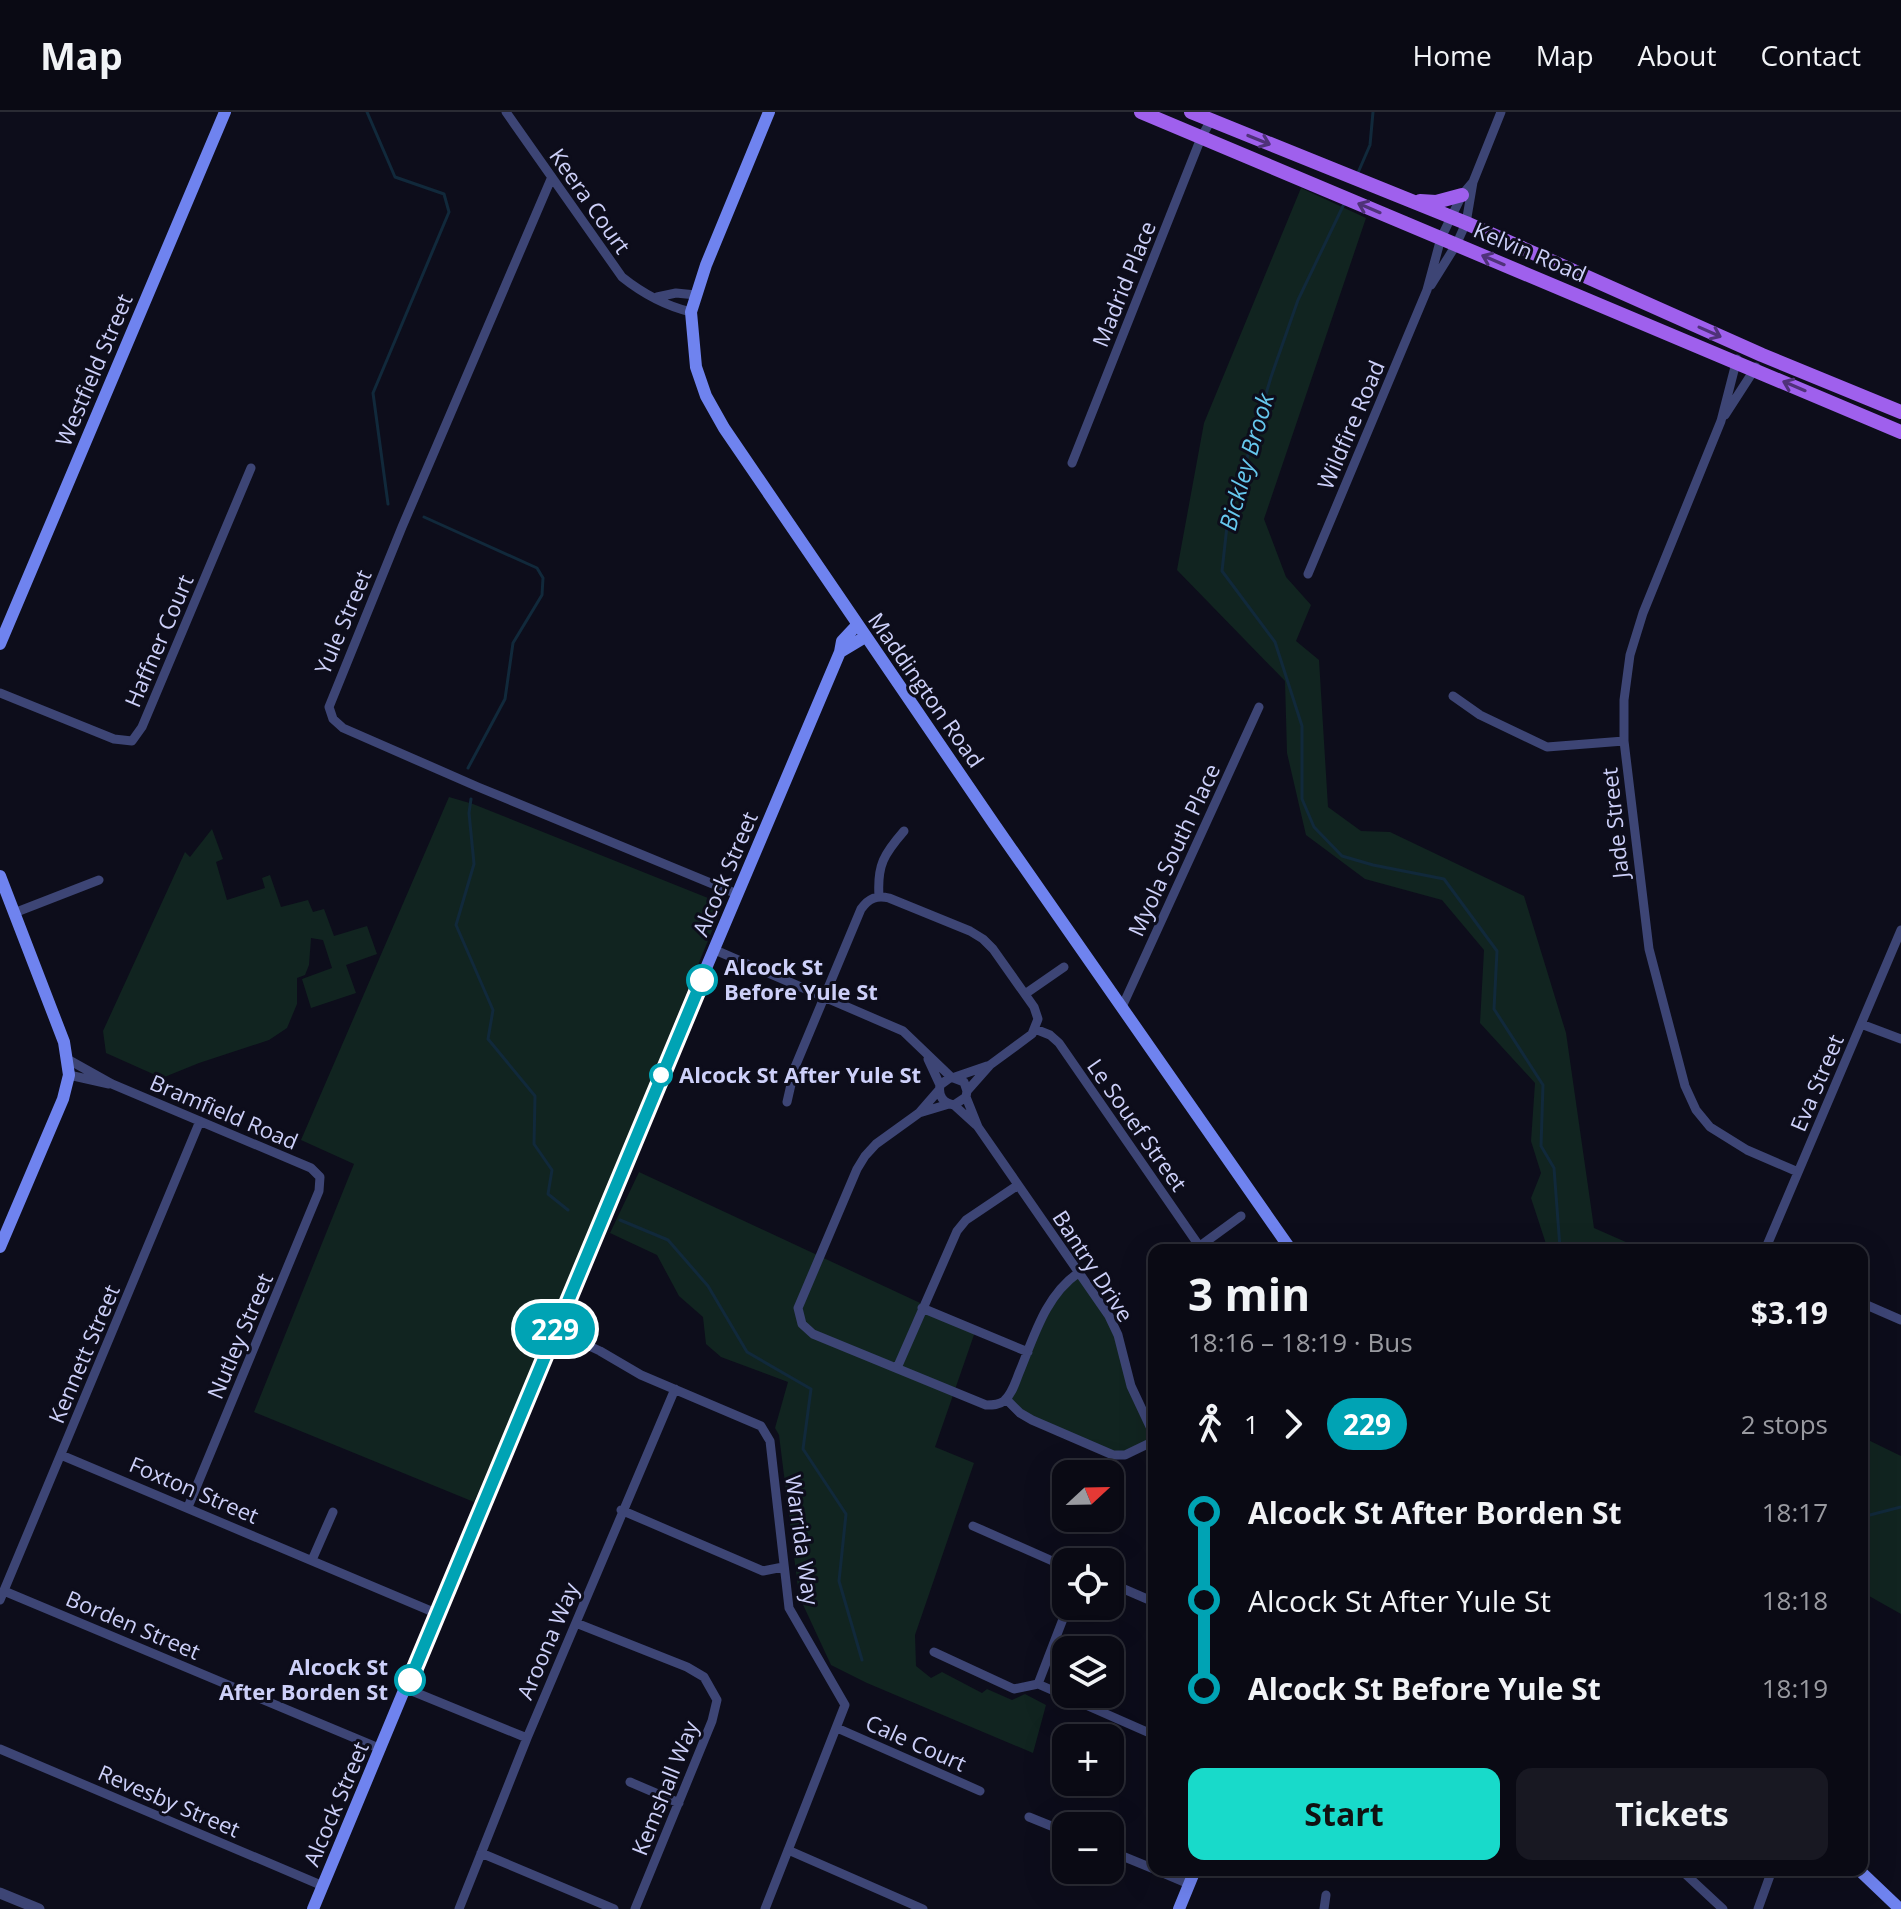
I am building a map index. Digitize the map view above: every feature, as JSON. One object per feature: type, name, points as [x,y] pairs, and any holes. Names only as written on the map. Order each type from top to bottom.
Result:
[{"type":"main road","name":"Westfield Street","points":[[0,644],[225,112]]},
{"type":"main road","name":"Maddington Road","points":[[769,112],[691,312],[696,367],[706,396],[740,453],[865,637],[1287,1244]]},
{"type":"main road","name":"Kelvin Road","points":[[1141,112],[1901,432]]},
{"type":"main road","name":"Kelvin Road","points":[[1191,112],[1466,223],[1762,355],[1901,412]]},
{"type":"main road","points":[[1412,201],[1436,202],[1462,195]]},
{"type":"main road","points":[[1852,392],[1849,400],[1866,417]]},
{"type":"main road","name":"Alcock Street","points":[[313,1909],[842,641],[857,625]]},
{"type":"main road","points":[[840,652],[865,637]]},
{"type":"main road","points":[[0,876],[56,1017],[69,1060],[63,1099],[0,1247]]},
{"type":"main road","points":[[1179,1909],[1192,1876]]},
{"type":"main road","points":[[1865,1876],[1900,1909]]},
{"type":"street","name":"Keera Court","points":[[506,112],[622,277],[636,288],[675,308],[691,312]]},
{"type":"street","name":"Wildfire Road","points":[[1427,290],[1456,245],[1466,223],[1473,182],[1501,112]]},
{"type":"street","name":"Madrid Place","points":[[1072,463],[1201,138],[1211,120]]},
{"type":"street","name":"Yule Street","points":[[551,179],[396,541],[329,707],[333,719],[343,728],[737,894]]},
{"type":"street","name":"Wildfire Road","points":[[1308,574],[1427,290],[1441,238],[1462,195],[1473,182]]},
{"type":"street","points":[[657,297],[676,293],[696,295]]},
{"type":"street","name":"Jade Street","points":[[1743,346],[1721,421],[1643,613],[1630,655],[1624,700],[1624,741],[1649,949],[1685,1086],[1696,1110],[1710,1127],[1747,1150],[1798,1172]]},
{"type":"street","name":"Jade Street","points":[[1721,421],[1762,355]]},
{"type":"street","name":"Haffner Court","points":[[0,693],[114,739],[132,741],[142,727],[251,468]]},
{"type":"street","points":[[1453,696],[1480,715],[1547,747],[1624,741]]},
{"type":"street","name":"Myola South Place","points":[[1122,1007],[1259,707]]},
{"type":"street","points":[[879,896],[878,876],[882,861],[904,831]]},
{"type":"street","points":[[14,913],[99,880]]},
{"type":"street","points":[[787,1102],[795,1067],[861,909],[866,902],[879,896],[903,903],[983,939],[1036,1013],[1035,1029],[1028,1038],[990,1065],[966,1094],[952,1104],[919,1113]]},
{"type":"street","name":"Eva Street","points":[[1768,1244],[1901,930]]},
{"type":"street","points":[[715,950],[903,1031],[953,1077],[964,1082],[966,1094]]},
{"type":"street","points":[[1025,994],[1064,967]]},
{"type":"street","points":[[1861,1024],[1901,1039]]},
{"type":"street","name":"Le Souef Street","points":[[1035,1029],[1059,1043],[1198,1244]]},
{"type":"street","points":[[926,1054],[940,1088],[941,1099],[952,1104]]},
{"type":"street","name":"Bramfield Road","points":[[69,1060],[112,1084],[311,1168],[320,1177]]},
{"type":"street","points":[[990,1065],[953,1077],[919,1113],[876,1144],[857,1169],[798,1308],[802,1324],[813,1334],[986,1405],[995,1405],[1006,1399],[1058,1289],[1078,1273]]},
{"type":"street","name":"Bramfield Road","points":[[69,1075],[112,1084]]},
{"type":"street","name":"Bantry Drive","points":[[966,1094],[978,1127]]},
{"type":"street","name":"Bantry Drive","points":[[952,1104],[978,1127],[1114,1325],[1131,1386],[1148,1424]]},
{"type":"street","name":"Kennett Street","points":[[2,1595],[200,1121]]},
{"type":"street","name":"Nutley Street","points":[[188,1507],[319,1191],[320,1177]]},
{"type":"street","points":[[897,1368],[957,1231],[966,1220],[1018,1185]]},
{"type":"street","points":[[1206,1244],[1241,1216]]},
{"type":"street","points":[[1868,1306],[1901,1320]]},
{"type":"street","points":[[922,1308],[1028,1352]]},
{"type":"street","name":"Warrida Way","points":[[555,1330],[641,1375],[761,1426],[767,1432],[789,1608],[845,1705],[765,1909]]},
{"type":"street","name":"Aroona Way","points":[[459,1909],[621,1510],[675,1389]]},
{"type":"street","points":[[1006,1399],[1032,1420],[1113,1455],[1125,1455],[1148,1442]]},
{"type":"street","name":"Foxton Street","points":[[61,1455],[438,1614]]},
{"type":"street","points":[[621,1510],[763,1571],[783,1567]]},
{"type":"street","points":[[312,1560],[333,1512]]},
{"type":"street","points":[[973,1526],[1052,1561]]},
{"type":"street","points":[[1124,1589],[1148,1599]]},
{"type":"street","name":"Borden Street","points":[[2,1595],[381,1749]]},
{"type":"street","points":[[1038,1684],[1063,1620]]},
{"type":"street","name":"Kemshall Way","points":[[576,1623],[687,1667],[704,1677],[717,1700],[712,1721],[635,1909]]},
{"type":"street","points":[[934,1652],[1014,1689],[1038,1684],[1148,1732]]},
{"type":"street","points":[[407,1689],[527,1738]]},
{"type":"street","name":"Cale Court","points":[[837,1728],[980,1791]]},
{"type":"street","name":"Revesby Street","points":[[0,1749],[323,1886]]},
{"type":"street","points":[[630,1782],[679,1803]]},
{"type":"street","points":[[1029,1817],[1052,1826]]},
{"type":"street","points":[[788,1850],[901,1905],[923,1909]]},
{"type":"street","points":[[481,1853],[614,1909]]},
{"type":"street","points":[[1124,1857],[1148,1867]]},
{"type":"street","points":[[1170,1876],[1189,1884]]},
{"type":"street","points":[[1687,1876],[1721,1909]]},
{"type":"street","points":[[1758,1909],[1770,1876]]},
{"type":"street","points":[[1752,1909],[1763,1892]]},
{"type":"street","points":[[0,1893],[23,1906],[39,1909]]},
{"type":"street","points":[[1324,1909],[1326,1895]]},
{"type":"green space","points":[[1301,188],[1366,218],[1264,519],[1286,577],[1311,605],[1296,641],[1319,660],[1328,807],[1361,831],[1390,832],[1524,896],[1566,1033],[1594,1228],[1630,1244],[1546,1244],[1531,1198],[1541,1173],[1531,1141],[1535,1083],[1480,1023],[1484,950],[1442,900],[1365,879],[1306,835],[1287,753],[1285,681],[1177,570],[1204,423]]},
{"type":"green space","points":[[449,797],[723,904],[546,1336],[474,1502],[254,1412],[354,1164],[301,1140]]},
{"type":"green space","points":[[212,829],[223,859],[216,862],[227,900],[265,888],[262,878],[270,875],[281,907],[308,900],[313,912],[324,909],[334,936],[367,926],[377,954],[346,965],[356,993],[311,1008],[302,979],[332,968],[323,940],[311,938],[309,965],[305,975],[297,978],[297,1004],[287,1028],[269,1040],[162,1078],[106,1053],[103,1031],[185,852],[190,857]]},
{"type":"green space","points":[[639,1172],[976,1329],[935,1447],[974,1463],[915,1635],[916,1666],[931,1678],[942,1672],[982,1693],[987,1689],[1012,1700],[1025,1694],[1046,1705],[1033,1753],[831,1665],[799,1596],[779,1435],[775,1428],[788,1382],[721,1357],[706,1344],[703,1317],[679,1296],[657,1255],[610,1233]]},
{"type":"green space","points":[[1078,1273],[1115,1328],[1148,1424],[1148,1444],[1125,1455],[1102,1450],[1016,1410],[1006,1399],[1041,1321]]},
{"type":"green space","points":[[1868,1440],[1901,1456],[1901,1614],[1868,1595]]},
{"type":"waterway","points":[[367,112],[395,177],[444,194],[449,212],[373,393],[388,504]]},
{"type":"waterway","name":"Bickley Brook","points":[[1357,175],[1370,145],[1373,112]]},
{"type":"waterway","name":"Bickley Brook","points":[[1344,204],[1298,300],[1271,377],[1227,526],[1222,571],[1275,642],[1302,726],[1302,799],[1314,827],[1342,856],[1444,879],[1497,951],[1494,1009],[1543,1085],[1541,1146],[1554,1168],[1560,1244]]},
{"type":"waterway","points":[[424,517],[537,568],[543,578],[542,595],[513,643],[505,699],[468,768]]},
{"type":"waterway","points":[[471,799],[469,813],[474,864],[456,925],[493,1010],[488,1039],[535,1096],[534,1144],[552,1170],[548,1194],[568,1210]]},
{"type":"waterway","points":[[620,1220],[668,1240],[708,1286],[747,1352],[811,1389],[803,1449],[846,1514],[839,1581],[862,1660]]},
{"type":"waterway","name":"Bickley Brook","points":[[1868,1515],[1901,1507]]},
{"type":"bus line","name":"229","points":[[410,1680],[702,980]]},
{"type":"place","name":"Alcock St Before Yule St","points":[[702,980]]},
{"type":"place","name":"Alcock St After Yule St","points":[[661,1075]]},
{"type":"place","name":"Alcock St After Borden St","points":[[410,1680]]}]
